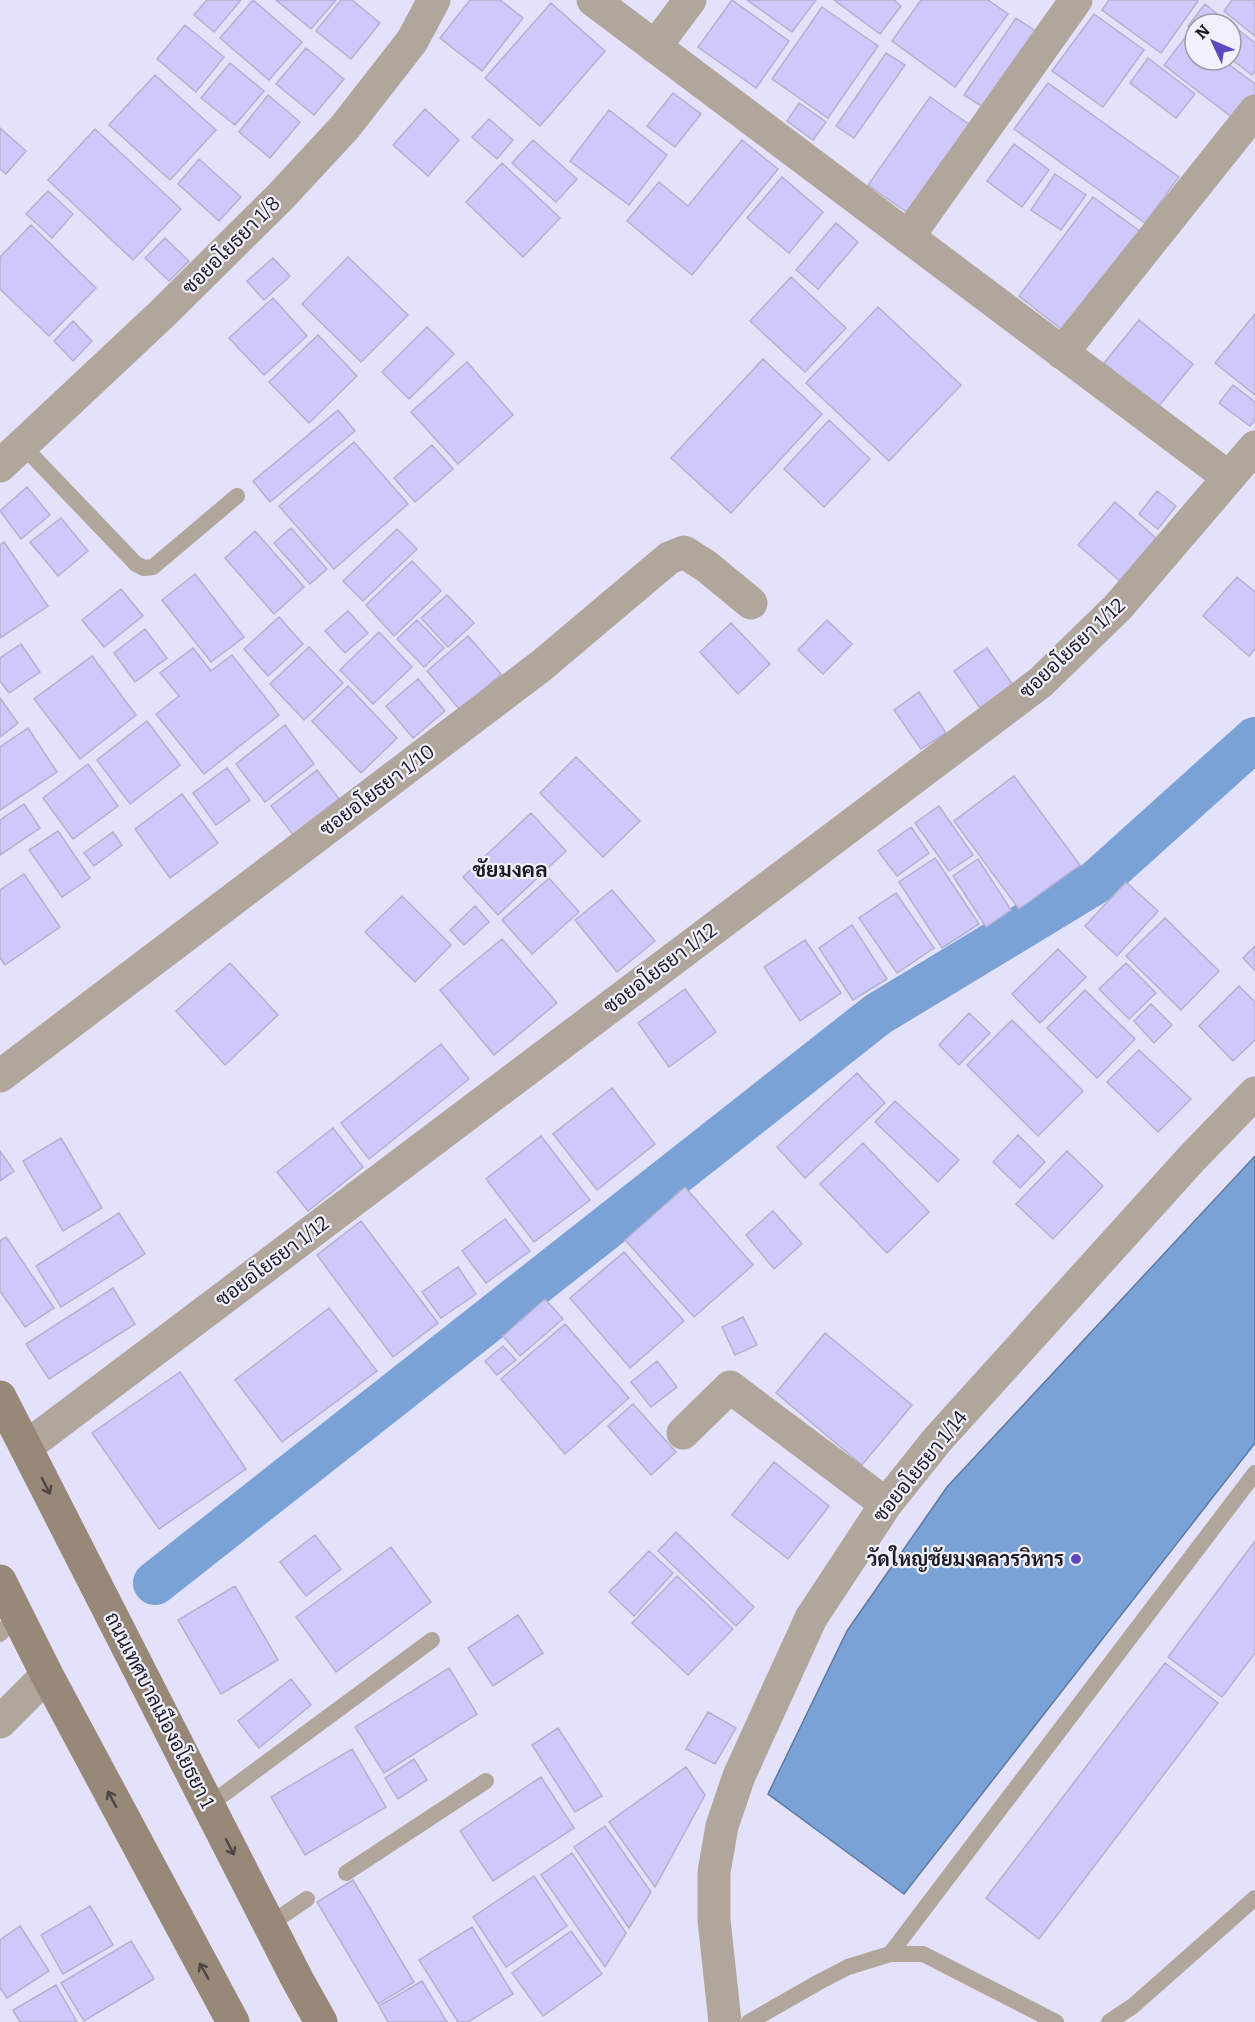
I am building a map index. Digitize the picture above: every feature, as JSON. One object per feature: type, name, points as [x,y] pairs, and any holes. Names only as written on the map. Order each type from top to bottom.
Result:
[{"type":"main road","name":"ถนนเทศบาลเมืองอโยธยา 1","points":[[0,1397],[321,2022]]},
{"type":"main road","points":[[0,1581],[8,1624],[47,1675],[233,2022]]},
{"type":"street","name":"ซอยอโยธยา 1/8","points":[[12,456],[163,313],[282,195],[345,127],[412,41],[434,0]]},
{"type":"street","points":[[593,0],[1228,477]]},
{"type":"street","points":[[656,47],[690,0]]},
{"type":"street","points":[[908,237],[1076,0]]},
{"type":"street","points":[[1062,352],[1255,111]]},
{"type":"street","name":"ซอยอโยธยา 1/12","points":[[26,1447],[1041,682],[1118,607],[1255,447]]},
{"type":"street","name":"ซอยอโยธยา 1/10","points":[[0,1076],[541,666],[669,558],[684,552],[706,566],[751,603]]},
{"type":"street","name":"ซอยอโยธยา 1/14","points":[[725,2022],[714,1920],[714,1872],[722,1826],[739,1776],[811,1618],[886,1504],[938,1439],[1192,1158],[1255,1093]]},
{"type":"street","points":[[683,1433],[730,1387],[886,1504]]},
{"type":"street","points":[[0,1722],[47,1675]]},
{"type":"lane","points":[[12,456],[136,564],[144,568],[153,567],[237,496]]},
{"type":"lane","points":[[890,1954],[1255,1473]]},
{"type":"lane","points":[[208,1805],[432,1640]]},
{"type":"lane","points":[[346,1873],[486,1781]]},
{"type":"lane","points":[[1109,2022],[1133,2006],[1255,1898]]},
{"type":"lane","points":[[270,1924],[307,1899]]},
{"type":"lane","points":[[749,2022],[838,1972],[890,1954],[923,1954],[1056,2022]]},
{"type":"water","points":[[1255,1156],[1255,1443],[904,1894],[768,1794],[847,1631],[947,1487]]},
{"type":"building","points":[[207,0],[241,0],[214,32],[194,15]]},
{"type":"building","points":[[253,0],[302,42],[269,80],[220,38]]},
{"type":"building","points":[[276,0],[336,0],[311,29]]},
{"type":"building","points":[[341,0],[352,0],[380,23],[351,59],[316,31]]},
{"type":"building","points":[[470,0],[500,0],[523,18],[482,71],[440,38]]},
{"type":"building","points":[[732,0],[789,41],[756,88],[698,47]]},
{"type":"building","points":[[747,0],[816,0],[792,32]]},
{"type":"building","points":[[834,0],[894,0],[901,6],[880,34]]},
{"type":"building","points":[[921,0],[988,0],[1008,14],[955,87],[892,41]]},
{"type":"building","points":[[1109,0],[1198,1],[1190,12],[1183,12],[1183,22],[1161,53],[1102,10]]},
{"type":"building","points":[[1232,0],[1255,0],[1255,36],[1243,26],[1243,12],[1224,11]]},
{"type":"building","points":[[551,3],[605,51],[540,126],[485,78]]},
{"type":"building","points":[[1205,4],[1215,12],[1199,12]]},
{"type":"building","points":[[822,7],[878,46],[828,118],[772,79]]},
{"type":"building","points":[[1094,14],[1144,50],[1103,107],[1052,71]]},
{"type":"building","points":[[1016,18],[1037,32],[986,109],[964,95]]},
{"type":"building","points":[[185,25],[224,57],[196,92],[157,59]]},
{"type":"building","points":[[1243,34],[1255,43],[1255,71],[1252,75],[1243,68]]},
{"type":"building","points":[[1183,40],[1183,72],[1239,72],[1255,84],[1255,100],[1238,122],[1164,65]]},
{"type":"building","points":[[306,48],[344,79],[314,115],[276,84]]},
{"type":"building","points":[[886,53],[905,65],[854,138],[836,126]]},
{"type":"building","points":[[1148,58],[1195,94],[1176,118],[1130,83]]},
{"type":"building","points":[[230,63],[264,91],[235,125],[201,98]]},
{"type":"building","points":[[155,75],[216,130],[170,180],[109,125]]},
{"type":"building","points":[[1048,83],[1179,177],[1145,223],[1014,129]]},
{"type":"building","points":[[673,93],[701,114],[675,147],[647,126]]},
{"type":"building","points":[[268,95],[300,122],[270,158],[239,132]]},
{"type":"building","points":[[930,97],[970,125],[908,213],[868,185]]},
{"type":"building","points":[[799,103],[826,122],[813,140],[787,121]]},
{"type":"building","points":[[425,109],[459,140],[428,176],[393,145]]},
{"type":"building","points":[[609,110],[667,155],[629,205],[570,161]]},
{"type":"building","points":[[489,119],[513,140],[497,159],[472,137]]},
{"type":"building","points":[[0,128],[26,151],[6,174],[0,169]]},
{"type":"building","points":[[95,129],[181,209],[133,260],[48,180]]},
{"type":"building","points":[[533,140],[577,179],[556,202],[512,163]]},
{"type":"building","points":[[742,140],[778,169],[692,275],[627,221],[659,182],[688,206]]},
{"type":"building","points":[[1014,144],[1049,170],[1022,207],[987,181]]},
{"type":"building","points":[[199,159],[241,197],[219,221],[178,184]]},
{"type":"building","points":[[502,163],[560,218],[523,257],[466,202]]},
{"type":"building","points":[[1055,174],[1086,195],[1061,230],[1031,210]]},
{"type":"building","points":[[782,177],[823,212],[789,253],[747,218]]},
{"type":"building","points":[[48,191],[73,214],[52,238],[26,214]]},
{"type":"building","points":[[1093,197],[1141,232],[1065,332],[1019,296]]},
{"type":"building","points":[[836,223],[858,242],[818,289],[796,270]]},
{"type":"building","points":[[31,225],[96,288],[49,336],[0,289],[0,257]]},
{"type":"building","points":[[165,238],[189,261],[169,281],[145,258]]},
{"type":"building","points":[[348,257],[408,315],[361,362],[302,304]]},
{"type":"building","points":[[273,258],[290,276],[264,300],[247,281]]},
{"type":"building","points":[[791,277],[846,328],[805,372],[750,321]]},
{"type":"building","points":[[273,298],[307,336],[264,375],[229,338]]},
{"type":"building","points":[[878,307],[961,385],[889,461],[806,383]]},
{"type":"building","points":[[1255,314],[1255,395],[1215,363]]},
{"type":"building","points":[[1139,320],[1193,364],[1158,407],[1104,363]]},
{"type":"building","points":[[73,321],[92,341],[73,361],[54,341]]},
{"type":"building","points":[[427,327],[454,354],[409,399],[382,372]]},
{"type":"building","points":[[318,335],[357,376],[309,423],[269,382]]},
{"type":"building","points":[[763,359],[822,414],[731,513],[671,458]]},
{"type":"building","points":[[467,362],[513,415],[458,464],[411,412]]},
{"type":"building","points":[[1233,385],[1255,402],[1255,420],[1250,426],[1219,403]]},
{"type":"building","points":[[338,410],[355,431],[270,502],[253,481]]},
{"type":"building","points":[[829,420],[870,459],[824,507],[784,469]]},
{"type":"building","points":[[354,442],[408,504],[334,569],[279,506]]},
{"type":"building","points":[[432,445],[453,469],[415,502],[394,478]]},
{"type":"building","points":[[27,487],[50,515],[21,539],[0,511]]},
{"type":"building","points":[[1157,491],[1176,506],[1158,529],[1139,514]]},
{"type":"building","points":[[1115,502],[1156,538],[1120,581],[1078,545]]},
{"type":"building","points":[[61,518],[88,551],[58,576],[30,542]]},
{"type":"building","points":[[291,528],[327,569],[310,584],[274,543]]},
{"type":"building","points":[[397,529],[417,549],[363,601],[343,581]]},
{"type":"building","points":[[255,531],[304,587],[274,614],[225,558]]},
{"type":"building","points":[[4,542],[48,606],[0,638],[0,545]]},
{"type":"building","points":[[412,561],[441,591],[394,636],[366,605]]},
{"type":"building","points":[[195,574],[244,637],[211,662],[162,600]]},
{"type":"building","points":[[1237,577],[1255,592],[1255,649],[1249,656],[1203,616]]},
{"type":"building","points":[[121,589],[143,616],[104,647],[82,620]]},
{"type":"building","points":[[447,595],[474,623],[448,647],[421,618]]},
{"type":"building","points":[[348,611],[368,633],[345,653],[325,631]]},
{"type":"building","points":[[279,617],[303,644],[268,676],[244,649]]},
{"type":"building","points":[[417,620],[444,648],[424,667],[397,639]]},
{"type":"building","points":[[827,620],[852,644],[823,674],[798,650]]},
{"type":"building","points":[[731,623],[770,664],[738,694],[700,652]]},
{"type":"building","points":[[145,629],[167,658],[135,682],[114,653]]},
{"type":"building","points":[[379,632],[412,667],[373,704],[340,670]]},
{"type":"building","points":[[468,636],[501,674],[460,710],[427,671]]},
{"type":"building","points":[[21,644],[40,672],[9,693],[0,681],[0,658]]},
{"type":"building","points":[[309,647],[343,683],[304,720],[270,684]]},
{"type":"building","points":[[193,648],[211,671],[232,655],[279,715],[204,774],[156,714],[179,696],[160,673]]},
{"type":"building","points":[[987,648],[1013,685],[980,708],[954,671]]},
{"type":"building","points":[[92,656],[136,715],[80,759],[34,699]]},
{"type":"building","points":[[418,679],[445,711],[413,738],[386,706]]},
{"type":"building","points":[[348,686],[397,738],[361,773],[312,721]]},
{"type":"building","points":[[919,692],[946,733],[921,749],[894,710]]},
{"type":"building","points":[[0,698],[18,723],[0,737]]},
{"type":"building","points":[[147,721],[180,765],[130,804],[97,760]]},
{"type":"building","points":[[285,725],[314,764],[265,802],[236,764]]},
{"type":"building","points":[[28,728],[57,772],[0,810],[0,747]]},
{"type":"building","points":[[576,757],[640,821],[603,857],[540,793]]},
{"type":"building","points":[[88,764],[118,806],[73,839],[43,798]]},
{"type":"building","points":[[227,768],[250,800],[216,825],[193,793]]},
{"type":"building","points":[[317,770],[340,800],[294,836],[271,806]]},
{"type":"building","points":[[1014,776],[1080,865],[1019,909],[954,821]]},
{"type":"building","points":[[182,794],[218,843],[170,878],[135,829]]},
{"type":"building","points":[[24,804],[40,828],[0,855],[0,820]]},
{"type":"building","points":[[939,806],[973,855],[949,871],[915,823]]},
{"type":"building","points":[[531,813],[566,851],[498,915],[463,877]]},
{"type":"building","points":[[911,827],[929,853],[897,876],[878,851]]},
{"type":"building","points":[[58,831],[90,878],[62,897],[29,850]]},
{"type":"building","points":[[113,832],[122,845],[94,866],[84,853]]},
{"type":"building","points":[[935,858],[979,924],[942,948],[899,882]]},
{"type":"building","points":[[978,859],[1011,910],[986,927],[953,876]]},
{"type":"building","points":[[24,874],[60,927],[5,965],[0,958],[0,890]]},
{"type":"building","points":[[549,878],[579,912],[532,954],[502,920]]},
{"type":"building","points":[[1126,882],[1158,911],[1117,956],[1085,926]]},
{"type":"building","points":[[612,890],[655,941],[617,972],[575,920]]},
{"type":"building","points":[[896,893],[934,948],[897,973],[859,918]]},
{"type":"building","points":[[402,896],[451,945],[415,982],[365,932]]},
{"type":"building","points":[[475,906],[489,922],[464,945],[450,930]]},
{"type":"building","points":[[1165,918],[1219,971],[1181,1010],[1126,956]]},
{"type":"building","points":[[852,925],[887,979],[853,1000],[819,948]]},
{"type":"building","points":[[502,939],[557,1003],[494,1055],[440,990]]},
{"type":"building","points":[[805,940],[841,993],[800,1021],[764,967]]},
{"type":"building","points":[[1255,946],[1255,971],[1243,958]]},
{"type":"building","points":[[1058,949],[1086,977],[1040,1023],[1012,994]]},
{"type":"building","points":[[230,963],[278,1015],[225,1065],[176,1011]]},
{"type":"building","points":[[1126,963],[1156,993],[1129,1019],[1099,989]]},
{"type":"building","points":[[1239,986],[1255,1002],[1255,1040],[1233,1061],[1199,1026]]},
{"type":"building","points":[[685,989],[716,1032],[669,1067],[638,1023]]},
{"type":"building","points":[[1085,990],[1135,1039],[1097,1078],[1047,1028]]},
{"type":"building","points":[[1151,1004],[1172,1025],[1154,1043],[1134,1021]]},
{"type":"building","points":[[969,1013],[990,1033],[959,1065],[939,1045]]},
{"type":"building","points":[[1012,1020],[1083,1091],[1038,1136],[967,1065]]},
{"type":"building","points":[[441,1044],[469,1079],[369,1159],[341,1123]]},
{"type":"building","points":[[1139,1050],[1191,1099],[1158,1132],[1107,1082]]},
{"type":"building","points":[[857,1073],[885,1103],[805,1178],[777,1147]]},
{"type":"building","points":[[612,1088],[655,1144],[597,1190],[553,1134]]},
{"type":"building","points":[[895,1101],[959,1160],[938,1182],[875,1122]]},
{"type":"building","points":[[333,1128],[363,1167],[308,1211],[277,1172]]},
{"type":"building","points":[[1018,1135],[1045,1162],[1020,1188],[993,1162]]},
{"type":"building","points":[[541,1136],[590,1200],[534,1242],[486,1179]]},
{"type":"building","points":[[61,1138],[102,1208],[63,1231],[23,1161]]},
{"type":"building","points":[[863,1143],[929,1212],[887,1253],[820,1184]]},
{"type":"building","points":[[0,1151],[14,1171],[0,1181]]},
{"type":"building","points":[[1067,1151],[1103,1186],[1053,1239],[1016,1204]]},
{"type":"building","points":[[685,1187],[753,1265],[694,1317],[625,1240]]},
{"type":"building","points":[[773,1211],[802,1244],[774,1269],[746,1235]]},
{"type":"building","points":[[119,1213],[145,1254],[61,1307],[36,1266]]},
{"type":"building","points":[[505,1219],[530,1251],[486,1283],[462,1251]]},
{"type":"building","points":[[361,1221],[438,1323],[393,1357],[317,1255]]},
{"type":"building","points":[[6,1237],[54,1308],[25,1327],[0,1291],[0,1241]]},
{"type":"building","points":[[624,1252],[684,1321],[630,1368],[570,1298]]},
{"type":"building","points":[[458,1267],[476,1294],[441,1318],[422,1292]]},
{"type":"building","points":[[113,1288],[135,1324],[49,1379],[26,1344]]},
{"type":"building","points":[[545,1299],[563,1319],[520,1356],[503,1336]]},
{"type":"building","points":[[329,1308],[377,1371],[282,1442],[235,1380]]},
{"type":"building","points":[[743,1317],[757,1345],[735,1355],[722,1327]]},
{"type":"building","points":[[565,1324],[629,1398],[565,1454],[501,1379]]},
{"type":"building","points":[[825,1333],[912,1405],[862,1465],[776,1393]]},
{"type":"building","points":[[503,1346],[516,1360],[497,1375],[485,1361]]},
{"type":"building","points":[[657,1361],[677,1387],[651,1407],[631,1382]]},
{"type":"building","points":[[180,1372],[246,1469],[159,1529],[92,1433]]},
{"type":"building","points":[[633,1404],[676,1452],[651,1475],[608,1426]]},
{"type":"building","points":[[774,1462],[829,1506],[788,1559],[732,1515]]},
{"type":"building","points":[[676,1532],[754,1607],[736,1626],[658,1551]]},
{"type":"building","points":[[315,1535],[341,1569],[306,1596],[280,1562]]},
{"type":"building","points":[[1255,1541],[1255,1653],[1222,1697],[1168,1657]]},
{"type":"building","points":[[391,1547],[431,1602],[336,1672],[296,1617]]},
{"type":"building","points":[[649,1551],[673,1573],[634,1616],[609,1592]]},
{"type":"building","points":[[677,1576],[733,1629],[688,1675],[632,1623]]},
{"type":"building","points":[[235,1586],[278,1660],[221,1694],[178,1620]]},
{"type":"building","points":[[518,1615],[543,1653],[493,1686],[468,1648]]},
{"type":"building","points":[[1165,1663],[1218,1703],[1039,1939],[986,1898]]},
{"type":"building","points":[[449,1668],[477,1714],[384,1773],[355,1727]]},
{"type":"building","points":[[291,1679],[311,1705],[259,1748],[238,1721]]},
{"type":"building","points":[[708,1712],[736,1728],[715,1764],[686,1749]]},
{"type":"building","points":[[558,1728],[602,1796],[575,1812],[532,1745]]},
{"type":"building","points":[[352,1749],[386,1807],[305,1855],[271,1797]]},
{"type":"building","points":[[414,1759],[427,1780],[398,1799],[385,1778]]},
{"type":"building","points":[[686,1767],[705,1795],[655,1887],[609,1822]]},
{"type":"building","points":[[541,1777],[574,1828],[493,1881],[460,1831]]},
{"type":"building","points":[[605,1826],[651,1892],[629,1928],[574,1847]]},
{"type":"building","points":[[572,1853],[626,1933],[605,1967],[541,1875]]},
{"type":"building","points":[[534,1876],[567,1926],[506,1967],[473,1917]]},
{"type":"building","points":[[353,1880],[414,1982],[378,2004],[317,1902]]},
{"type":"building","points":[[90,1906],[113,1945],[63,1974],[41,1935]]},
{"type":"building","points":[[20,1926],[49,1971],[7,1998],[0,1988],[0,1940]]},
{"type":"building","points":[[472,1927],[513,1994],[468,2022],[458,2022],[419,1960]]},
{"type":"building","points":[[571,1931],[602,1974],[543,2016],[512,1973]]},
{"type":"building","points":[[131,1941],[154,1979],[84,2021],[61,1983]]},
{"type":"building","points":[[422,1981],[447,2022],[388,2022],[379,2006]]},
{"type":"building","points":[[56,1985],[77,2022],[20,2022],[13,2010]]},
{"type":"waterway","points":[[155,1583],[878,1014],[1096,882],[1255,739]]},
{"type":"place","name":"วัดใหญ่ชัยมงคลวรวิหาร","points":[[1076,1559]]},
{"type":"district","name":"ชัยมงคล","points":[[510,870]]}]
